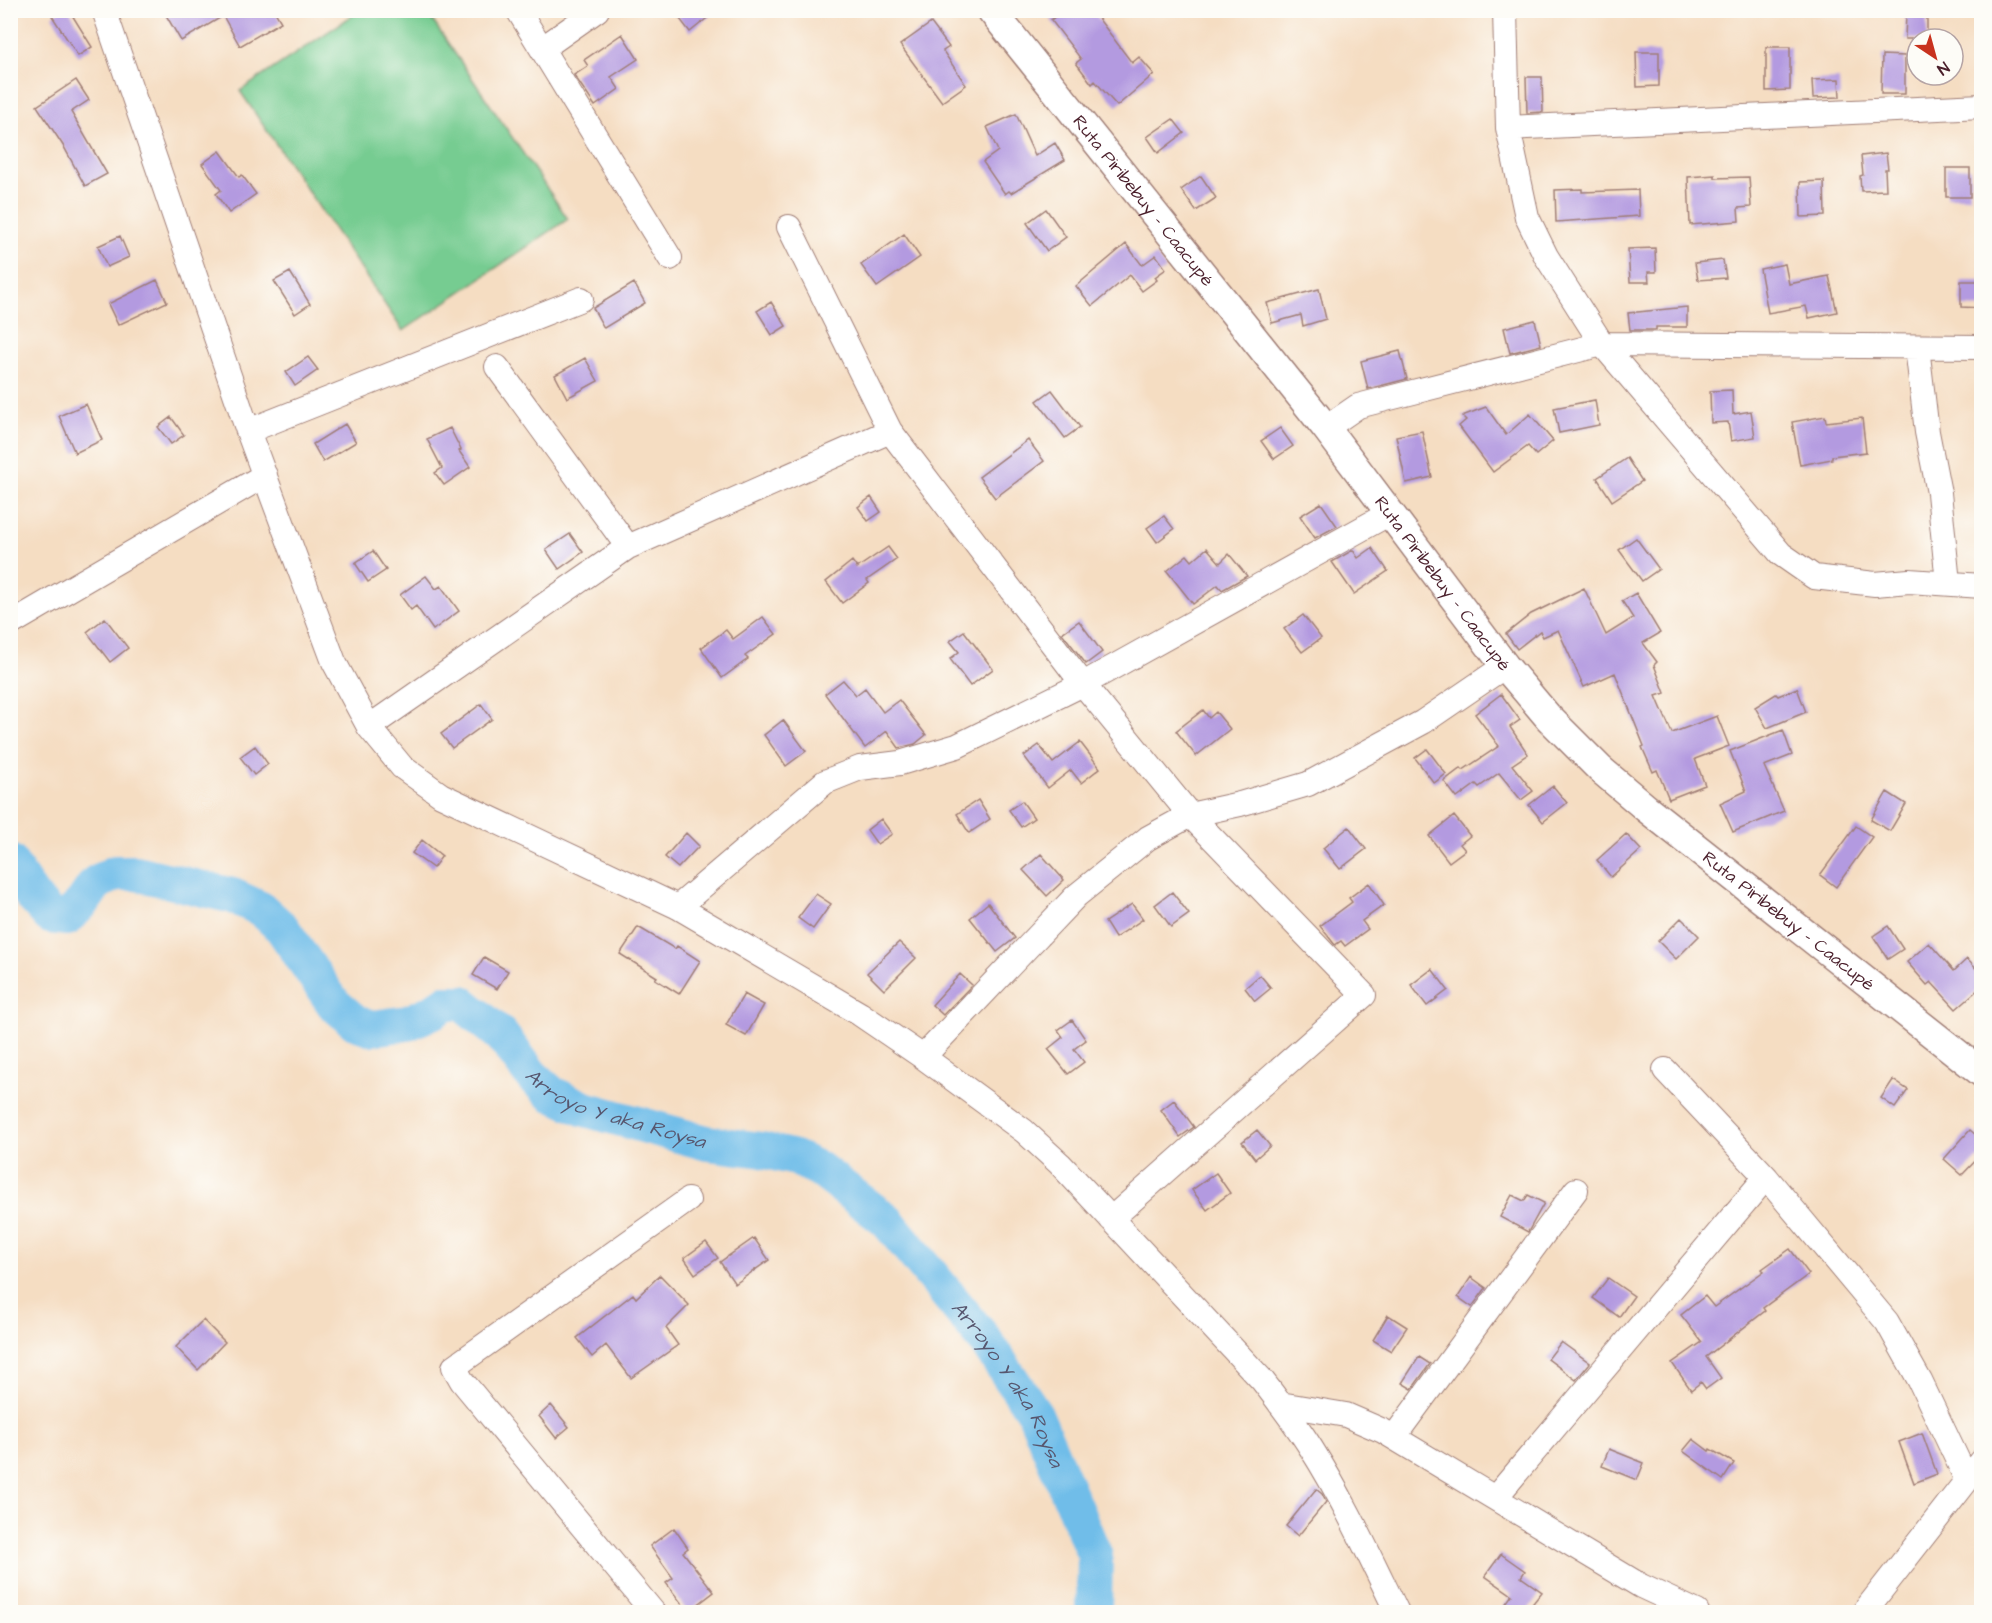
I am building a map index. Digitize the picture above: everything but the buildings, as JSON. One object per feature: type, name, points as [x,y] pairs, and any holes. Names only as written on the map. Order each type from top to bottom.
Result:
[{"type":"street","points":[[104,10],[248,431],[334,662],[369,727],[402,767],[441,795],[678,907],[860,1014],[923,1057],[1023,1131],[1060,1164],[1262,1380],[1281,1404],[1311,1448],[1353,1521],[1397,1612]]},
{"type":"street","points":[[519,10],[670,258]]},
{"type":"street","points":[[543,48],[597,10]]},
{"type":"street","name":"Ruta Piribebuy - Caacupé","points":[[991,10],[1326,428],[1504,666],[1549,718],[1600,769],[1690,844],[1982,1073]]},
{"type":"street","points":[[1505,10],[1508,128],[1527,217],[1546,256],[1602,344],[1781,554],[1814,576],[1875,584],[1909,581],[1982,586]]},
{"type":"street","points":[[1508,128],[1982,106]]},
{"type":"street","points":[[789,227],[890,431],[1083,684],[1190,815],[1364,995],[1111,1219]]},
{"type":"street","points":[[248,431],[581,299]]},
{"type":"street","points":[[1326,428],[1358,406],[1602,344],[1982,347]]},
{"type":"street","points":[[1917,346],[1927,432],[1939,493],[1948,583]]},
{"type":"street","points":[[497,367],[628,547]]},
{"type":"street","points":[[369,727],[628,547],[890,431]]},
{"type":"street","points":[[10,624],[265,475]]},
{"type":"street","points":[[678,907],[825,782],[860,768],[900,763],[957,746],[1083,684],[1390,513]]},
{"type":"street","points":[[923,1057],[1076,896],[1148,838],[1190,815],[1240,804],[1308,784],[1423,723],[1504,666]]},
{"type":"street","points":[[1665,1070],[1766,1177],[1887,1322],[1920,1381],[1967,1480]]},
{"type":"street","points":[[1495,1498],[1766,1177]]},
{"type":"street","points":[[1394,1437],[1576,1190]]},
{"type":"street","points":[[653,1612],[462,1381],[454,1367],[688,1200]]},
{"type":"street","points":[[1281,1404],[1346,1415],[1394,1437],[1641,1586],[1697,1612]]},
{"type":"street","points":[[1864,1612],[1982,1461]]},
{"type":"green space","points":[[359,11],[426,11],[568,219],[403,331],[240,91]]},
{"type":"waterway","name":"Arroyo Y aka Roysa","points":[[10,862],[32,896],[50,916],[67,918],[83,902],[96,883],[115,873],[136,873],[233,896],[261,909],[282,928],[334,1004],[355,1022],[372,1028],[408,1023],[434,1011],[445,1003],[462,1003],[501,1035],[532,1076],[552,1094],[585,1109],[707,1143],[762,1150],[795,1158],[819,1169],[887,1221],[984,1339],[1035,1414],[1095,1556],[1094,1612]]}]
